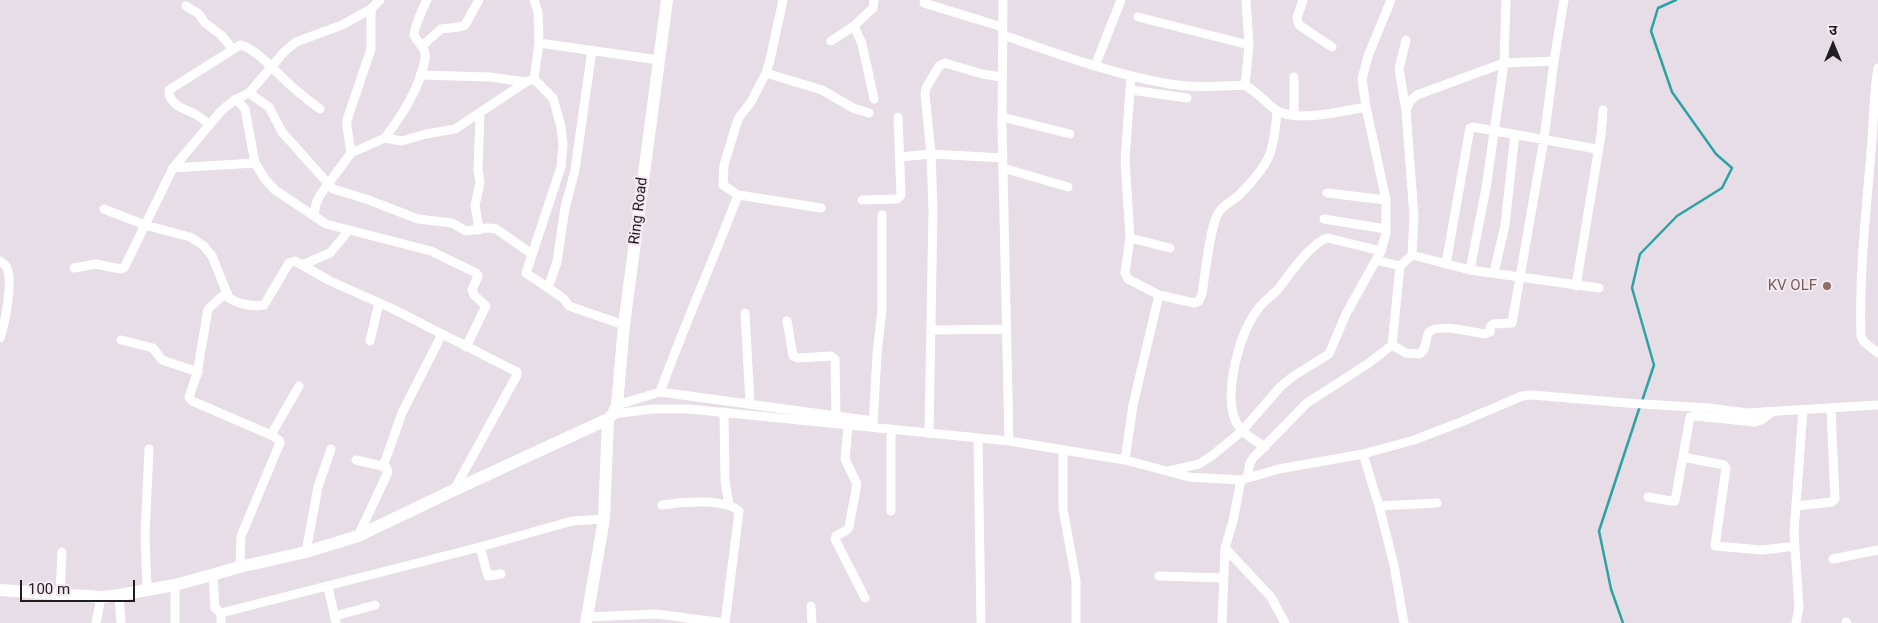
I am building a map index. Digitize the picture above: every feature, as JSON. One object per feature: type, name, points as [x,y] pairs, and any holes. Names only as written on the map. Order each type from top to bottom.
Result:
[{"type":"street","points":[[74,268],[96,264],[122,269],[173,168],[222,110],[249,93],[284,52],[300,39],[342,25],[371,9],[380,0]]},
{"type":"street","points":[[314,216],[320,195],[351,153],[386,138],[404,112],[420,75],[425,58],[422,46],[415,37],[414,30],[427,0]]},
{"type":"street","points":[[422,46],[441,29],[465,25],[479,0]]},
{"type":"street","points":[[386,138],[402,141],[426,134],[450,131],[460,127],[530,80],[539,43],[538,12],[534,0]]},
{"type":"street","name":"Ring Road","points":[[586,620],[604,520],[613,413],[667,0]]},
{"type":"street","points":[[782,0],[766,73],[751,102],[740,116],[724,165],[723,184],[724,187],[738,195],[821,208]]},
{"type":"street","points":[[830,41],[854,26],[873,8],[874,0]]},
{"type":"street","points":[[1003,0],[1001,77],[1009,441]]},
{"type":"street","points":[[1095,66],[1121,0]]},
{"type":"street","points":[[1303,0],[1297,18],[1299,25],[1332,47]]},
{"type":"street","points":[[1167,471],[1204,462],[1242,431],[1281,386],[1329,354],[1346,314],[1381,251],[1386,228],[1386,200],[1366,107],[1362,79],[1373,42],[1391,0]]},
{"type":"street","points":[[1470,270],[1486,188],[1504,63],[1506,0]]},
{"type":"street","points":[[1392,345],[1406,353],[1419,354],[1424,351],[1428,333],[1433,328],[1484,334],[1490,332],[1490,327],[1493,324],[1512,323],[1544,139],[1564,0]]},
{"type":"street","points":[[1244,2],[1249,44],[1245,85]]},
{"type":"street","points":[[924,4],[1003,31],[1095,66],[1132,76],[1170,84],[1193,86],[1245,85],[1254,90],[1277,111],[1294,115],[1314,116],[1366,107]]},
{"type":"street","points":[[186,6],[199,14],[204,22],[221,35],[232,48]]},
{"type":"street","points":[[351,153],[347,120],[371,49],[371,9]]},
{"type":"street","points":[[1138,17],[1249,44]]},
{"type":"street","points":[[854,26],[862,44],[874,99]]},
{"type":"street","points":[[1222,623],[1225,548],[1250,463],[1307,403],[1369,363],[1392,345],[1400,266],[1412,255],[1414,216],[1406,111],[1399,69],[1406,40]]},
{"type":"street","points":[[539,43],[659,60]]},
{"type":"street","points":[[209,124],[177,105],[169,94],[169,90],[240,44],[246,46],[320,108]]},
{"type":"street","points":[[548,288],[556,268],[565,208],[575,170],[592,50]]},
{"type":"street","points":[[1406,111],[1410,101],[1417,95],[1504,63],[1554,61]]},
{"type":"street","points":[[929,434],[933,210],[932,154],[925,94],[926,88],[939,66],[948,63],[982,74],[1001,77]]},
{"type":"street","points":[[1878,68],[1873,102],[1872,147],[1860,290],[1861,336],[1864,342],[1878,353]]},
{"type":"street","points":[[766,73],[822,90],[853,108],[869,113]]},
{"type":"street","points":[[420,75],[530,80],[553,98],[561,126],[563,145],[561,167],[526,271],[527,274],[563,298],[569,306],[624,325]]},
{"type":"street","points":[[1132,76],[1125,160],[1130,238],[1124,270],[1127,278],[1159,295],[1194,304],[1200,300],[1216,216],[1224,206],[1238,196],[1267,163],[1275,140],[1277,111]]},
{"type":"street","points":[[1294,76],[1294,115]]},
{"type":"street","points":[[1131,90],[1187,98]]},
{"type":"street","points":[[249,93],[271,110],[282,132],[333,189],[366,199],[418,219],[452,223],[466,231],[488,228],[496,229],[532,254]]},
{"type":"street","points":[[236,100],[245,109],[255,163],[275,190],[326,224],[431,251],[476,273],[477,278],[472,290],[474,295],[486,306],[466,347]]},
{"type":"street","points":[[1576,286],[1597,149],[1601,135],[1603,110]]},
{"type":"street","points":[[479,230],[475,204],[480,183],[478,170],[480,114]]},
{"type":"street","points":[[862,200],[897,199],[900,197],[898,116]]},
{"type":"street","points":[[1002,117],[1070,134]]},
{"type":"street","points":[[1446,264],[1470,130],[1473,127],[1494,129],[1597,149]]},
{"type":"street","points":[[1494,273],[1505,225],[1515,134]]},
{"type":"street","points":[[900,157],[932,154],[1003,163],[1068,187]]},
{"type":"street","points":[[173,168],[255,163]]},
{"type":"street","points":[[1327,193],[1386,200]]},
{"type":"street","points":[[660,392],[677,344],[738,195]]},
{"type":"street","points":[[104,209],[145,225],[190,237],[204,246],[212,256],[226,293],[234,301],[255,306],[264,305],[292,261],[514,369],[517,375],[454,490]]},
{"type":"street","points":[[873,425],[882,309],[882,215]]},
{"type":"street","points":[[1324,219],[1386,228]]},
{"type":"street","points":[[302,266],[330,253],[349,230]]},
{"type":"street","points":[[1130,238],[1170,248]]},
{"type":"street","points":[[1265,447],[1242,431],[1236,422],[1231,393],[1237,354],[1258,308],[1274,295],[1298,263],[1324,239],[1328,238],[1381,251]]},
{"type":"street","points":[[1412,255],[1470,270],[1599,288]]},
{"type":"street","points":[[1376,260],[1400,266]]},
{"type":"street","points":[[0,261],[7,268],[9,293],[4,326],[0,338]]},
{"type":"street","points":[[226,293],[208,309],[198,372],[189,397],[192,401],[271,435],[279,440],[280,445],[241,536],[240,567]]},
{"type":"street","points":[[1125,460],[1133,405],[1159,295]]},
{"type":"street","points":[[370,341],[379,303]]},
{"type":"street","points":[[745,313],[750,403]]},
{"type":"street","points":[[787,321],[793,356],[798,358],[831,356],[835,359],[836,415]]},
{"type":"street","points":[[931,330],[1006,329]]},
{"type":"street","points":[[383,467],[402,413],[442,334]]},
{"type":"street","points":[[121,340],[153,348],[162,360],[198,372]]},
{"type":"street","points":[[271,435],[299,386]]},
{"type":"street","points":[[0,590],[101,597],[118,595],[175,585],[240,567],[306,552],[358,536],[660,392],[836,415],[891,430],[1009,441],[1125,460],[1190,477],[1244,479],[1279,469],[1363,454],[1414,440],[1522,396],[1532,395],[1709,408],[1747,413],[1878,406]]},
{"type":"street","points":[[613,413],[652,409],[690,409],[848,426],[873,425]]},
{"type":"street","points":[[1796,506],[1832,502],[1835,499],[1830,409]]},
{"type":"street","points":[[1796,623],[1799,607],[1794,532],[1803,410]]},
{"type":"street","points":[[724,412],[725,481],[729,505]]},
{"type":"street","points":[[1648,497],[1671,502],[1675,501],[1689,419],[1692,416],[1755,422],[1772,412]]},
{"type":"street","points":[[848,426],[845,459],[857,480],[857,487],[849,528],[836,536],[835,540],[864,598]]},
{"type":"street","points":[[891,430],[891,511]]},
{"type":"street","points":[[978,439],[981,623]]},
{"type":"street","points":[[147,590],[145,536],[149,448]]},
{"type":"street","points":[[306,552],[318,487],[331,449]]},
{"type":"street","points":[[1063,451],[1063,509],[1076,580],[1076,623]]},
{"type":"street","points":[[1363,454],[1394,565],[1404,623]]},
{"type":"street","points":[[1683,457],[1724,465],[1726,468],[1715,546],[1762,550],[1795,546]]},
{"type":"street","points":[[356,460],[388,469],[358,536]]},
{"type":"street","points":[[586,620],[656,614],[698,621],[725,623],[738,509],[729,505],[691,501],[662,505]]},
{"type":"street","points":[[1379,506],[1437,503]]},
{"type":"street","points":[[214,574],[215,608],[221,618],[328,587],[572,522],[604,520]]},
{"type":"street","points":[[480,547],[488,576],[501,574]]},
{"type":"street","points":[[1225,548],[1271,597],[1285,623]]},
{"type":"street","points":[[1833,559],[1878,550]]},
{"type":"street","points":[[60,594],[62,552]]},
{"type":"street","points":[[1159,576],[1223,578]]},
{"type":"street","points":[[174,623],[175,585]]},
{"type":"street","points":[[328,587],[336,620],[375,605]]},
{"type":"street","points":[[118,595],[121,623]]},
{"type":"street","points":[[96,623],[101,597]]},
{"type":"street","points":[[811,606],[812,623]]},
{"type":"waterway","points":[[1642,401],[1654,365],[1632,288],[1640,254],[1677,216],[1722,188],[1732,168],[1716,154],[1672,92],[1651,31],[1658,8],[1676,0]]},
{"type":"waterway","points":[[1623,623],[1611,589],[1599,531],[1640,406]]},
{"type":"place","name":"KV OLF","points":[[1827,286]]}]
